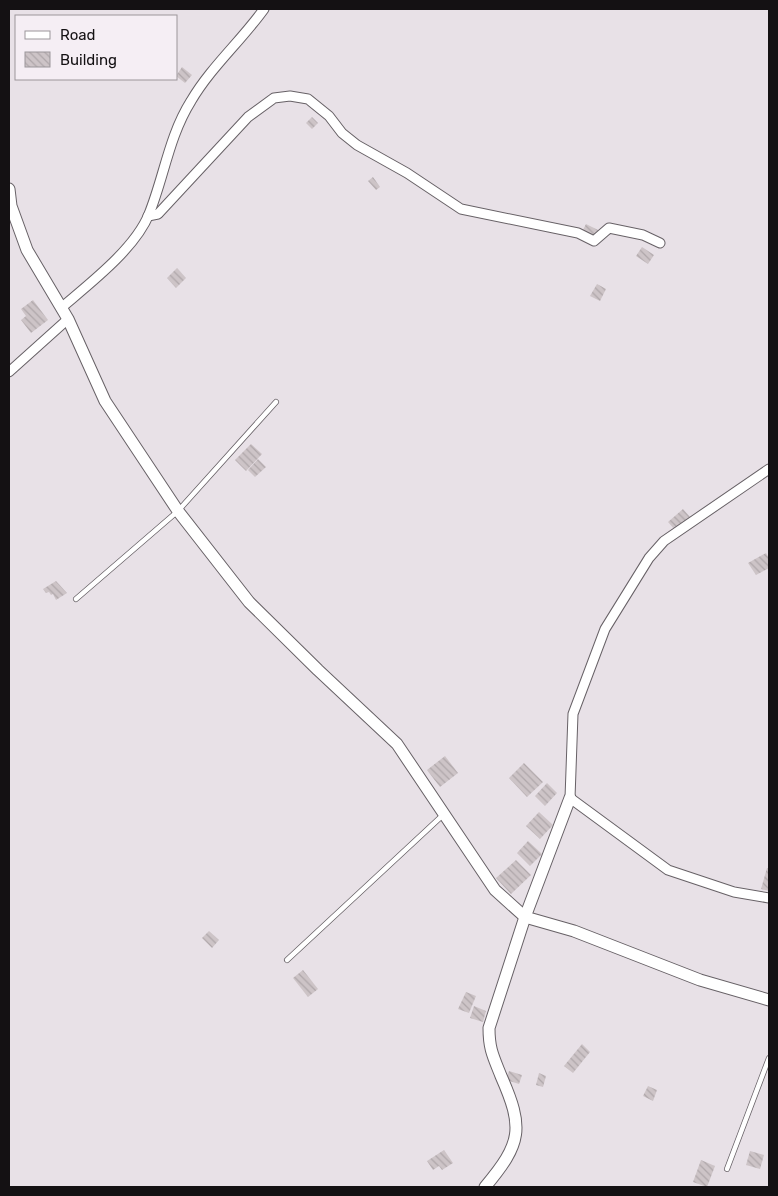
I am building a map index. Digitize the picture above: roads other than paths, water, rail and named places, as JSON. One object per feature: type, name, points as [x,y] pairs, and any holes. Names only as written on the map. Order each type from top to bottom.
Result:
[{"type":"street","points":[[61,308],[108,268],[129,244],[148,216],[170,146],[191,101],[205,80],[264,9]]},
{"type":"street","points":[[148,216],[158,214],[248,117],[274,98],[290,96],[308,99],[329,116],[342,133],[357,146],[407,173],[461,209],[578,233],[594,241],[609,228],[643,235],[660,243]]},
{"type":"street","points":[[9,189],[11,206],[27,250],[68,319],[105,401],[178,511],[249,602],[318,670],[398,744],[495,890],[525,917],[574,931],[700,980],[769,1000]]},
{"type":"street","points":[[9,372],[68,319]]},
{"type":"street","points":[[485,1187],[502,1167],[514,1144],[516,1113],[489,1047],[489,1028],[525,917],[570,798],[573,714],[605,629],[649,558],[664,541],[769,469]]},
{"type":"street","points":[[570,798],[668,870],[734,892],[769,898]]},
{"type":"lane","points":[[76,599],[178,511],[276,402]]},
{"type":"lane","points":[[287,960],[445,813]]},
{"type":"lane","points":[[727,1169],[769,1058]]}]
